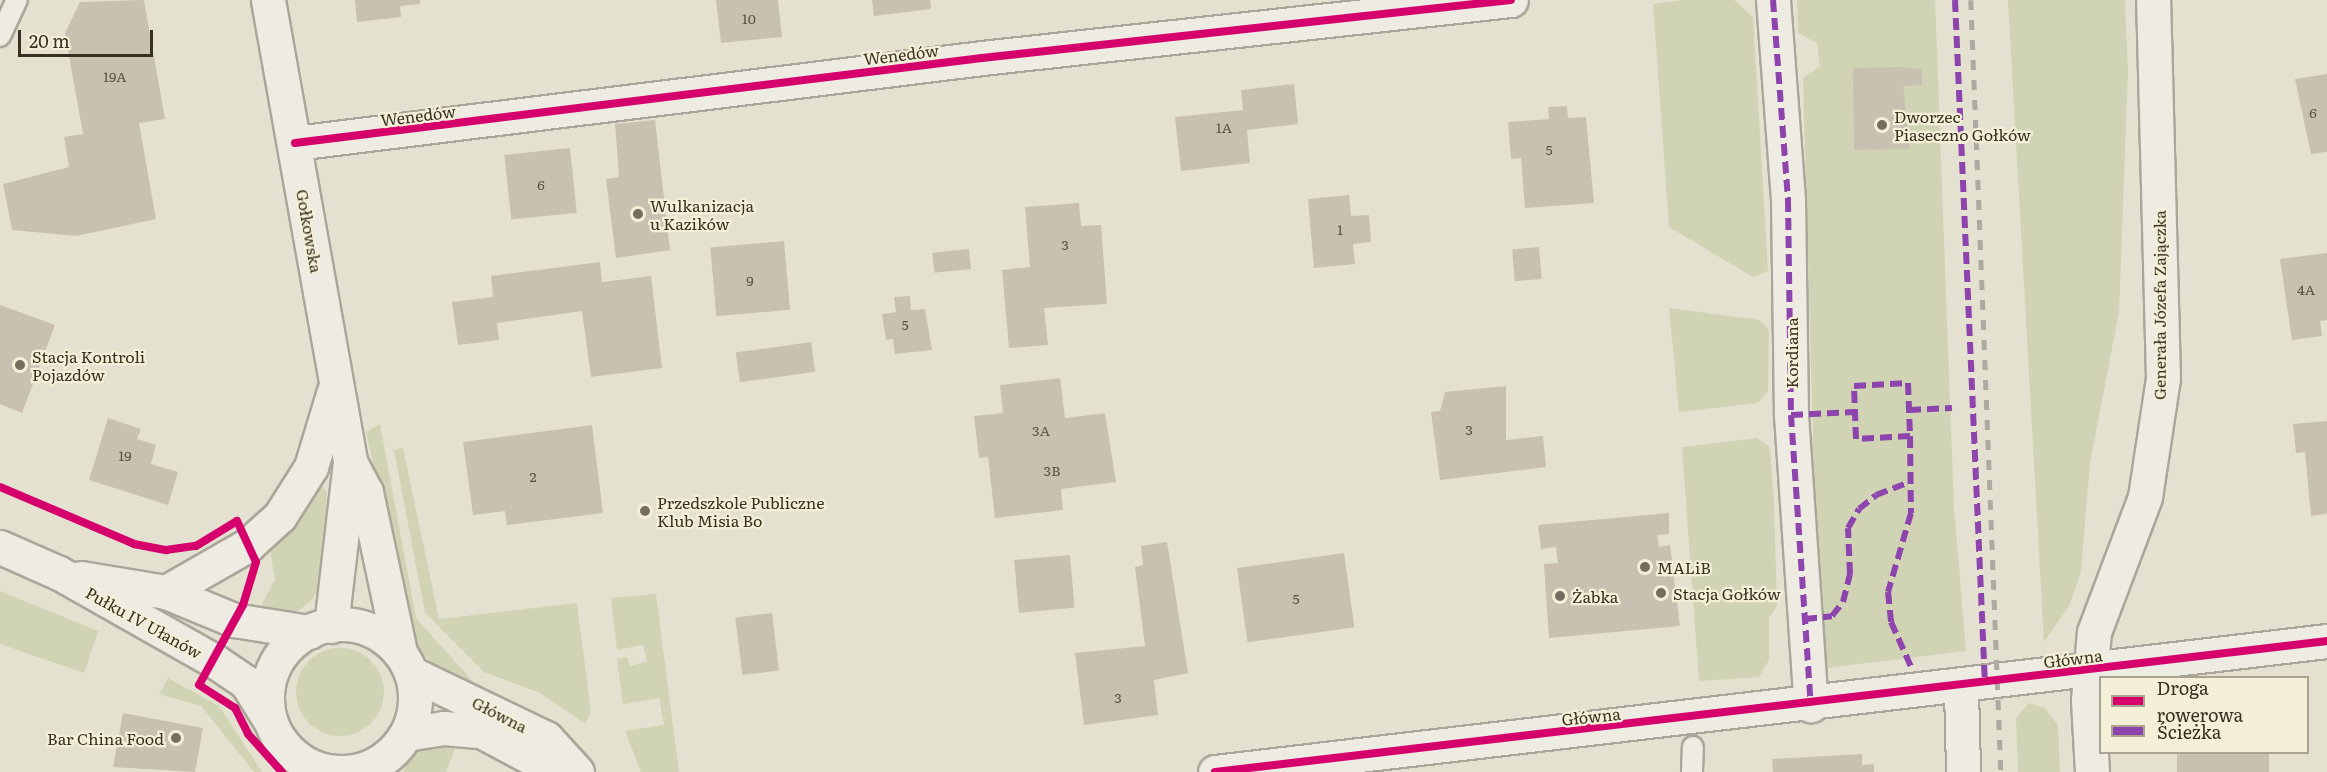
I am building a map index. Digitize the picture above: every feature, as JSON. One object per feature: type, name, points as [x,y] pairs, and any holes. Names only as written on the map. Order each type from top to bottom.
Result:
[{"type":"street","name":"Gołkowska","points":[[268,0],[350,462],[366,492],[405,663]]},
{"type":"street","name":"Wenedów","points":[[295,143],[982,58],[1511,0]]},
{"type":"street","name":"Kordiana","points":[[1773,0],[1788,200],[1791,414],[1811,705]]},
{"type":"street","name":"Generała Józefa Zajączka","points":[[2092,772],[2090,670],[2102,602],[2145,497],[2163,378],[2153,0]]},
{"type":"street","points":[[166,592],[248,545],[280,516],[311,467],[337,380]]},
{"type":"street","name":"Gołkowska","points":[[320,629],[350,462]]},
{"type":"street","name":"Pułku IV Ułanów","points":[[0,547],[59,573],[246,682],[273,726]]},
{"type":"street","name":"Pułku IV Ułanów","points":[[59,573],[166,592],[234,620],[320,629]]},
{"type":"street","points":[[354,624],[405,663],[416,711],[398,752],[351,769],[311,769],[291,754],[273,726],[267,706],[273,669],[320,629],[354,624]]},
{"type":"street","name":"Główna","points":[[1215,772],[1961,688],[2327,641]]},
{"type":"street","name":"Główna","points":[[405,663],[546,738],[577,772]]},
{"type":"street","points":[[1961,688],[1963,772]]},
{"type":"street","name":"Główna","points":[[398,752],[444,728],[481,732],[558,772]]},
{"type":"lane","points":[[0,36],[17,0]]},
{"type":"lane","points":[[1692,772],[1693,747]]},
{"type":"green space","points":[[1684,0],[1734,0],[1753,17],[1768,271],[1753,277],[1669,227],[1653,4]]},
{"type":"green space","points":[[1797,0],[1935,0],[1954,506],[1966,651],[1826,668],[1807,438],[1813,437],[1803,78],[1820,66],[1817,43],[1798,33]]},
{"type":"green space","points":[[2008,0],[2125,0],[2128,70],[2119,312],[2090,463],[2081,572],[2069,606],[2044,642]]},
{"type":"green space","points":[[1669,308],[1760,320],[1769,330],[1768,391],[1758,403],[1679,412]]},
{"type":"green space","points":[[380,424],[416,618],[477,686],[438,671],[409,637],[366,432]]},
{"type":"green space","points":[[1757,438],[1770,447],[1774,504],[1777,606],[1769,618],[1769,660],[1759,677],[1699,681],[1682,447]]},
{"type":"green space","points":[[403,448],[439,619],[577,603],[591,712],[585,724],[540,693],[484,672],[425,613],[394,450]]},
{"type":"green space","points":[[321,486],[327,491],[322,581],[312,600],[298,611],[257,613],[275,580],[270,549]]},
{"type":"green space","points":[[0,591],[98,631],[84,673],[0,644]]},
{"type":"green space","points":[[656,594],[679,772],[641,772],[625,731],[664,725],[659,698],[623,704],[617,659],[627,657],[630,666],[647,661],[643,645],[617,650],[611,598]]},
{"type":"green space","points":[[340,648],[365,655],[377,667],[384,692],[377,717],[365,729],[340,736],[315,729],[303,717],[296,692],[303,667],[315,655]]},
{"type":"green space","points":[[168,678],[219,706],[262,772],[254,772],[201,706],[159,694]]},
{"type":"green space","points":[[2029,703],[2045,708],[2058,725],[2060,772],[2018,772],[2016,718]]},
{"type":"green space","points":[[459,739],[446,772],[403,772],[415,746]]},
{"type":"building","points":[[144,0],[165,119],[139,123],[156,219],[76,236],[12,230],[3,184],[69,167],[64,137],[83,134],[65,33],[80,2]]},
{"type":"building","points":[[355,0],[420,0],[420,4],[400,6],[401,17],[357,22]]},
{"type":"building","points":[[716,0],[778,0],[782,37],[721,43]]},
{"type":"building","points":[[872,0],[930,0],[931,9],[874,16]]},
{"type":"building","name":"Dworzec Piaseczno Gołków","points":[[1853,68],[1922,69],[1922,85],[1903,86],[1910,149],[1854,150]]},
{"type":"building","points":[[2327,74],[2327,152],[2311,154],[2295,79]]},
{"type":"building","points":[[1294,84],[1298,124],[1247,130],[1250,163],[1181,171],[1175,117],[1243,110],[1241,90]]},
{"type":"building","points":[[1567,106],[1568,118],[1586,117],[1594,203],[1525,208],[1521,158],[1511,159],[1508,122],[1549,119],[1548,107]]},
{"type":"building","name":"Wulkanizacja u Kazików","points":[[655,120],[670,250],[616,258],[606,179],[619,177],[615,124]]},
{"type":"building","points":[[570,148],[577,213],[511,220],[504,155]]},
{"type":"building","points":[[1349,195],[1351,216],[1369,215],[1371,242],[1353,244],[1355,264],[1314,268],[1308,199]]},
{"type":"building","points":[[1079,203],[1081,226],[1101,225],[1107,304],[1044,308],[1048,345],[1009,348],[1002,270],[1030,267],[1025,207]]},
{"type":"building","points":[[784,241],[790,310],[716,316],[710,247]]},
{"type":"building","points":[[1539,247],[1542,279],[1515,281],[1512,249]]},
{"type":"building","points":[[969,249],[971,269],[934,273],[932,253]]},
{"type":"building","points":[[2327,253],[2327,320],[2320,321],[2322,336],[2292,340],[2280,259]]},
{"type":"building","points":[[600,262],[602,282],[651,276],[662,368],[591,377],[582,311],[497,323],[499,340],[458,345],[452,302],[493,297],[491,276]]},
{"type":"building","points":[[910,296],[911,310],[925,309],[932,350],[895,354],[893,339],[886,340],[882,314],[896,312],[894,297]]},
{"type":"building","name":"Stacja Kontroli Pojazdów","points":[[0,305],[55,325],[22,413],[0,404]]},
{"type":"building","points":[[811,342],[815,372],[740,382],[736,353]]},
{"type":"building","points":[[1060,378],[1065,418],[1105,413],[1116,482],[1061,489],[1063,510],[995,518],[988,457],[979,458],[974,416],[1003,413],[1000,385]]},
{"type":"building","points":[[1506,386],[1506,440],[1543,436],[1546,467],[1440,480],[1431,412],[1440,411],[1445,392]]},
{"type":"building","points":[[108,418],[141,429],[137,439],[156,445],[151,464],[178,472],[168,505],[89,480]]},
{"type":"building","points":[[2327,421],[2327,514],[2311,516],[2305,452],[2296,453],[2293,424]]},
{"type":"building","points":[[592,425],[603,513],[507,525],[505,511],[473,515],[463,442]]},
{"type":"building","points":[[1669,513],[1669,534],[1657,535],[1659,547],[1670,545],[1680,626],[1549,638],[1544,564],[1558,563],[1556,547],[1541,549],[1538,525]]},
{"type":"building","points":[[1167,542],[1188,673],[1154,680],[1158,715],[1084,725],[1075,653],[1145,646],[1135,567],[1143,565],[1141,546]]},
{"type":"building","points":[[1344,553],[1354,627],[1247,642],[1237,568]]},
{"type":"building","points":[[1070,555],[1075,608],[1019,613],[1014,560]]},
{"type":"building","points":[[772,613],[779,671],[742,675],[735,618]]},
{"type":"building","points":[[123,713],[203,728],[195,772],[113,767]]},
{"type":"building","points":[[1862,754],[1862,765],[1874,764],[1874,772],[1773,772],[1772,759]]},
{"type":"building","points":[[2177,754],[2269,754],[2269,772],[2177,772]]},
{"type":"railway","points":[[1971,0],[2001,772]]},
{"type":"marked path","points":[[1773,0],[1788,200],[1791,415],[1811,705]]},
{"type":"marked path","points":[[1955,0],[1985,684]]},
{"type":"marked path","points":[[1908,383],[1910,436],[1856,439],[1854,386],[1908,383]]},
{"type":"marked path","points":[[1909,410],[1952,408]]},
{"type":"marked path","points":[[1791,415],[1855,412]]},
{"type":"marked path","points":[[1910,436],[1911,513],[1888,592],[1891,622],[1912,669]]},
{"type":"marked path","points":[[1805,619],[1832,616],[1843,602],[1850,574],[1848,528],[1859,509],[1876,495],[1908,483]]},
{"type":"cycle path","points":[[295,143],[982,58],[1511,0]]},
{"type":"cycle path","points":[[0,487],[134,544],[166,550],[196,546],[237,521],[256,562],[243,605],[199,685],[235,708],[248,734],[282,772]]},
{"type":"cycle path","points":[[1215,772],[2327,641]]},
{"type":"place","name":"Dworzec Piaseczno Gołków","points":[[1882,125]]},
{"type":"place","name":"Wulkanizacja u Kazików","points":[[638,214]]},
{"type":"place","name":"Stacja Kontroli Pojazdów","points":[[20,365]]},
{"type":"place","name":"Przedszkole Publiczne Klub Misia Bo","points":[[645,511]]},
{"type":"place","name":"MALiB","points":[[1645,567]]},
{"type":"place","name":"Stacja Gołków","points":[[1661,593]]},
{"type":"place","name":"Żabka","points":[[1560,596]]},
{"type":"place","name":"Bar China Food","points":[[176,738]]}]
